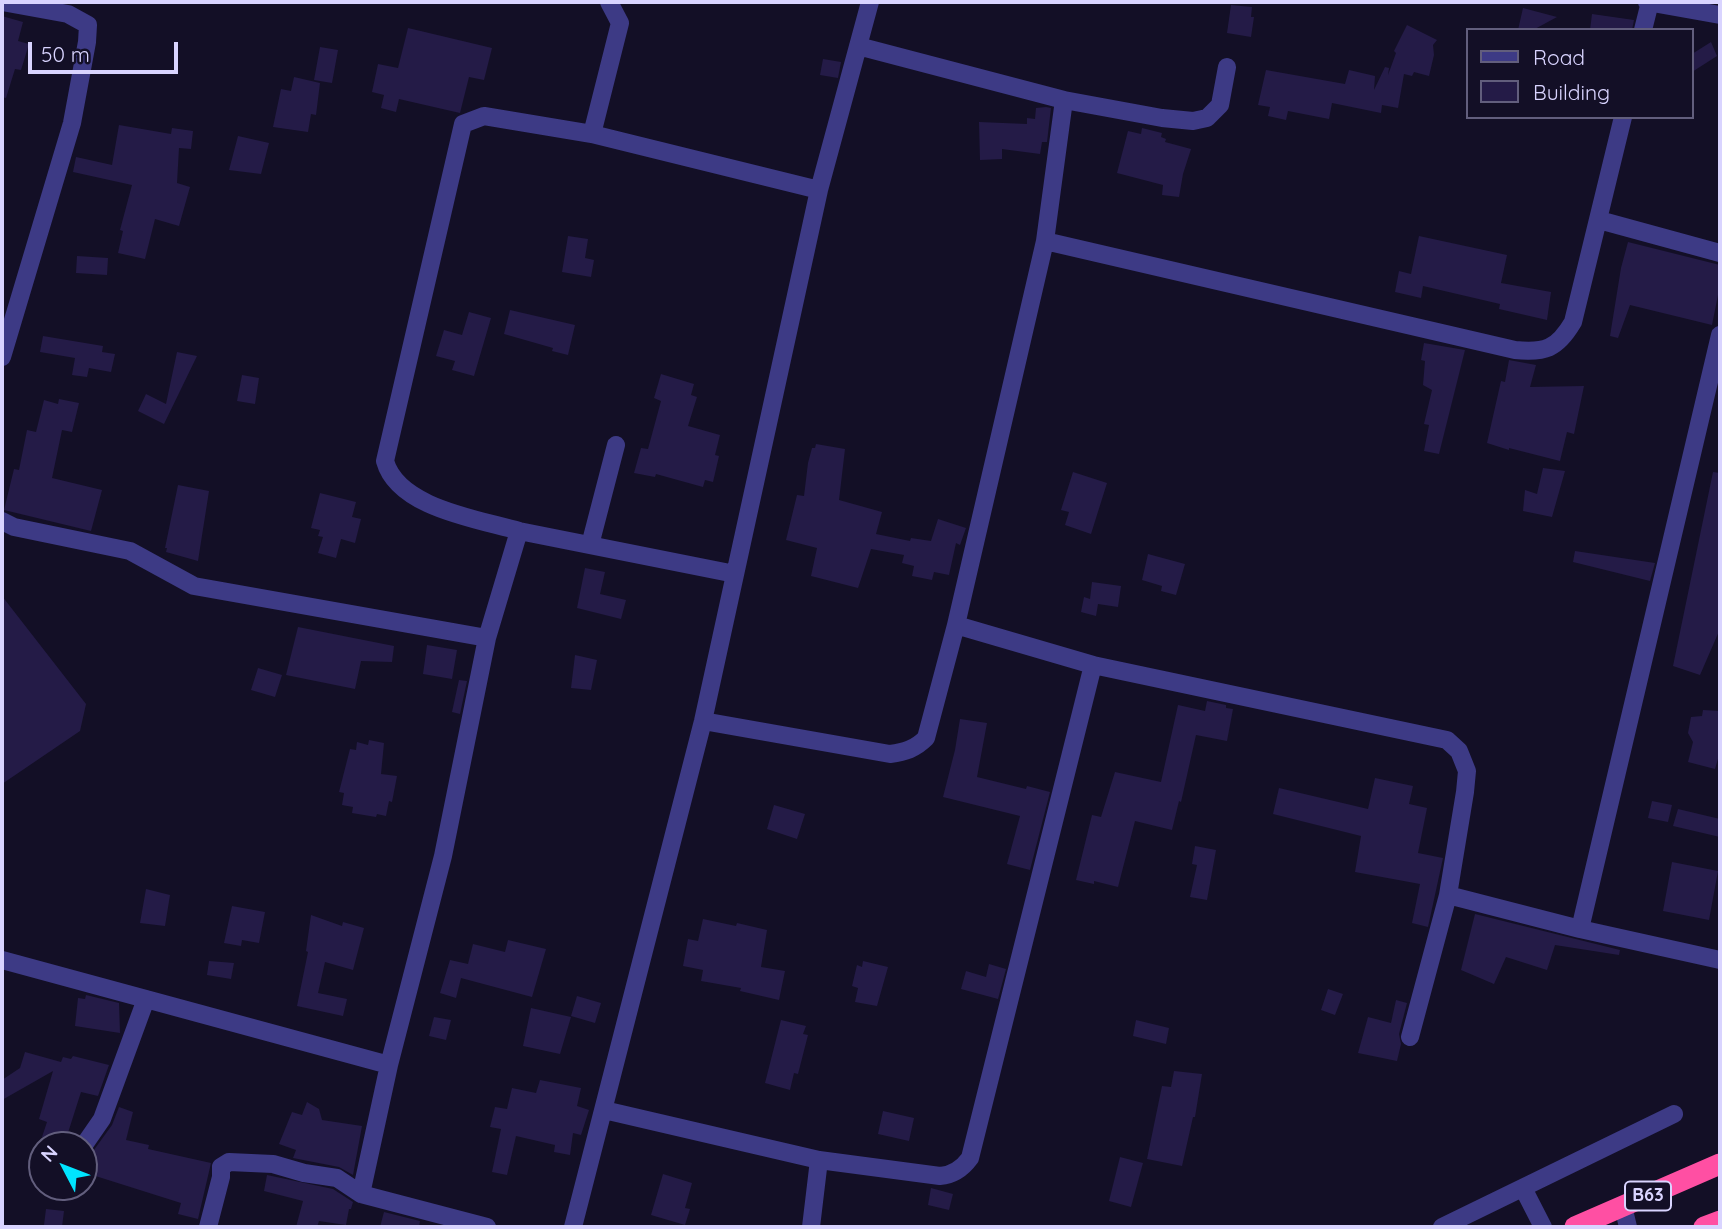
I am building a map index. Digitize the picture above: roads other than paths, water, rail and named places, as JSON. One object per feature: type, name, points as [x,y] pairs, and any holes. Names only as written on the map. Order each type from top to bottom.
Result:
[{"type":"highway","name":"B63","points":[[1575,1227],[1625,1217],[1720,1164]]},
{"type":"highway","points":[[1704,1227],[1720,1221]]},
{"type":"street","points":[[2,2],[68,14],[88,25],[72,124],[2,357]]},
{"type":"street","points":[[592,134],[620,23],[609,2]]},
{"type":"street","points":[[573,1227],[703,721],[819,190],[870,2]]},
{"type":"street","points":[[1643,28],[1648,2],[1720,15]]},
{"type":"street","points":[[858,46],[1064,100],[1193,121],[1207,118],[1220,105],[1227,67]]},
{"type":"street","points":[[703,721],[890,754],[917,747],[926,738],[956,625],[1045,241],[1064,100]]},
{"type":"street","points":[[736,574],[519,531],[429,504],[413,497],[388,473],[385,461],[463,124],[484,116],[592,134],[819,190]]},
{"type":"street","points":[[1045,241],[1515,350],[1537,352],[1556,345],[1573,322],[1623,119]]},
{"type":"street","points":[[1599,220],[1720,253]]},
{"type":"street","points":[[1580,929],[1720,335]]},
{"type":"street","points":[[590,545],[616,445]]},
{"type":"street","points":[[2,521],[14,527],[130,551],[194,586],[487,638]]},
{"type":"street","points":[[361,1194],[389,1065],[443,856],[487,638],[519,531]]},
{"type":"street","points":[[956,625],[1093,665],[1447,740],[1460,751],[1466,771],[1465,792],[1448,895],[1410,1037]]},
{"type":"street","points":[[604,1110],[819,1160],[940,1176],[957,1172],[970,1158],[1093,665]]},
{"type":"street","points":[[1448,895],[1580,929],[1720,960]]},
{"type":"street","points":[[2,960],[389,1065]]},
{"type":"street","points":[[94,1131],[102,1119],[146,999]]},
{"type":"street","points":[[1442,1227],[1674,1114]]},
{"type":"street","points":[[811,1227],[819,1160]]},
{"type":"street","points":[[208,1227],[221,1177],[221,1167],[229,1162],[273,1164],[304,1173],[337,1178],[361,1194],[487,1227]]},
{"type":"street","points":[[1523,1188],[1543,1227]]}]
